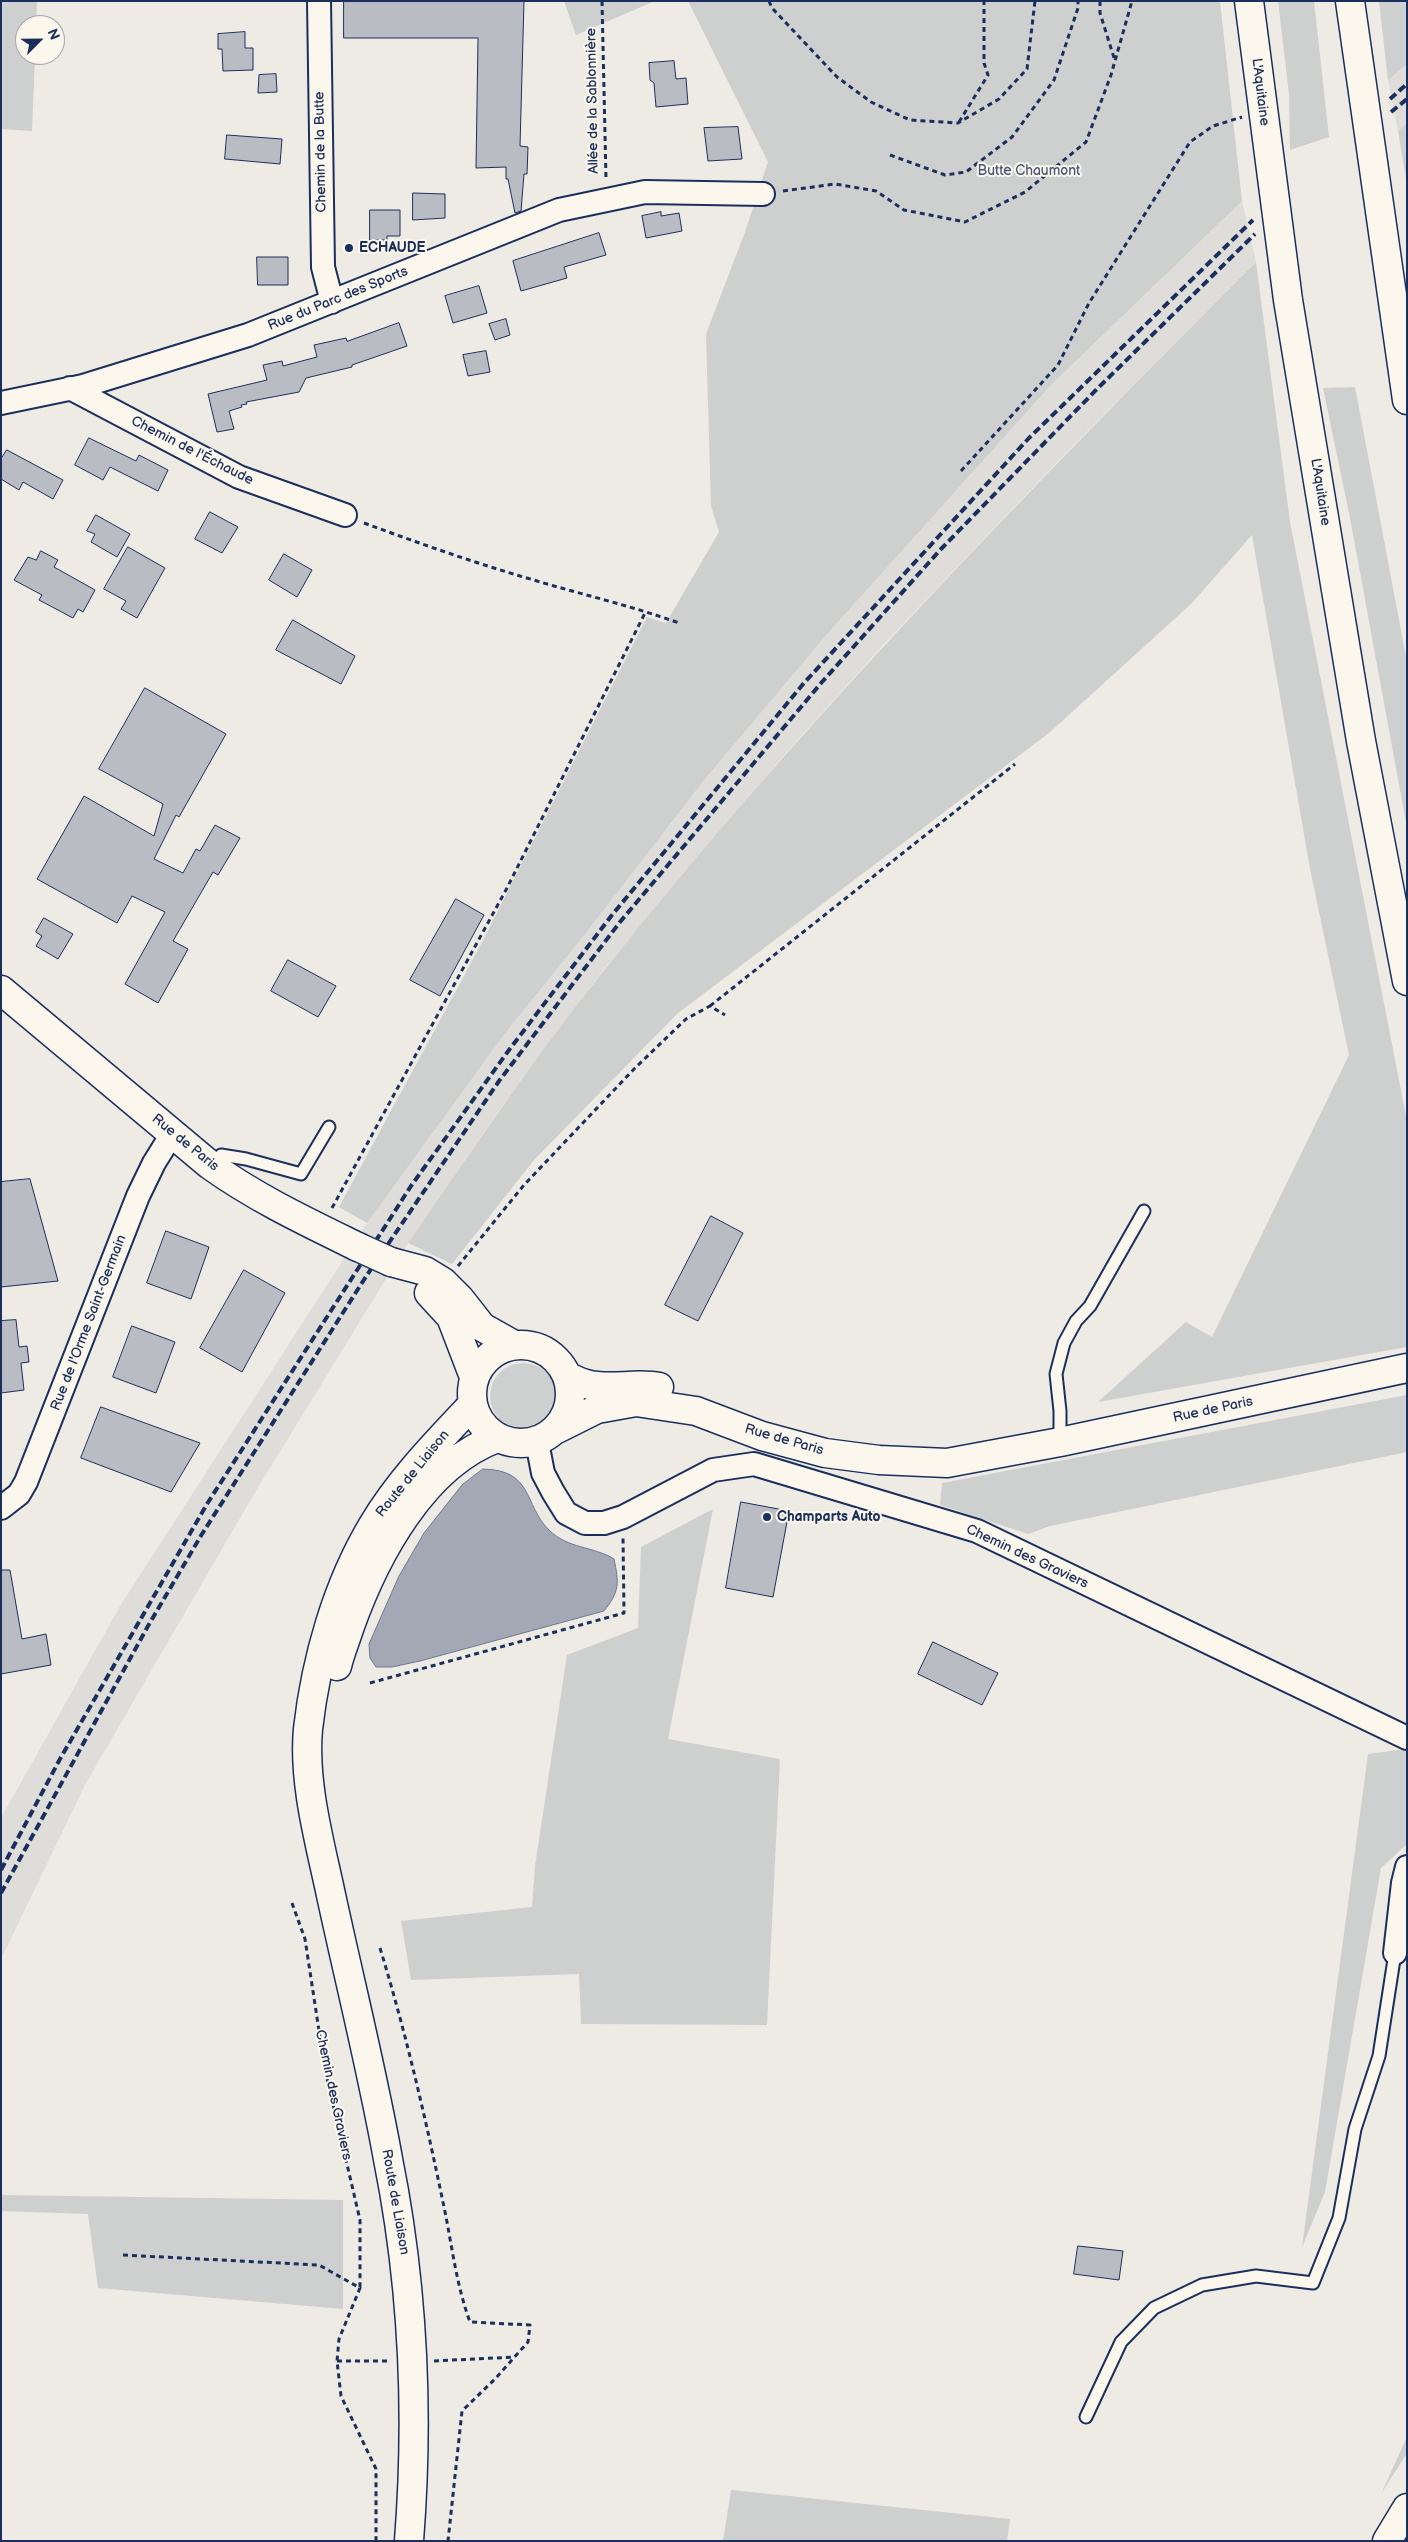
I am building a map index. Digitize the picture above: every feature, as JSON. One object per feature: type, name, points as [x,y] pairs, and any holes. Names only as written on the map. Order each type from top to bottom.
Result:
[{"type":"main road","name":"L'Aquitaine","points":[[1249,1],[1262,113],[1288,300],[1361,741],[1407,981]]},
{"type":"main road","points":[[1350,1],[1407,400]]},
{"type":"main road","name":"Rue de Paris","points":[[1,990],[172,1134],[210,1165],[240,1186],[276,1207],[358,1247],[391,1262],[425,1271],[443,1282],[460,1299],[482,1328],[514,1345]]},
{"type":"main road","name":"Rue de Paris","points":[[391,1262],[429,1293],[451,1317],[474,1377]]},
{"type":"main road","points":[[514,1345],[537,1348],[548,1353],[559,1362],[567,1376],[570,1404],[565,1417],[547,1436],[517,1444],[497,1438],[481,1424],[472,1405],[471,1391],[474,1377],[483,1362],[497,1351],[514,1345]]},
{"type":"main road","name":"Rue de Paris","points":[[547,1436],[597,1409],[636,1402],[696,1411],[762,1436],[825,1453],[879,1460],[947,1463],[1060,1442],[1407,1368]]},
{"type":"main road","name":"Rue de Paris","points":[[567,1376],[586,1384],[600,1386],[644,1384],[705,1395],[763,1416],[823,1434],[882,1444],[1020,1450]]},
{"type":"main road","name":"Route de Liaison","points":[[409,2541],[413,2451],[412,2362],[404,2255],[397,2204],[310,1794],[308,1731],[321,1659],[339,1596],[373,1525],[412,1471],[472,1405]]},
{"type":"main road","name":"Route de Liaison","points":[[325,1869],[321,1789],[326,1730],[338,1661],[360,1600],[391,1538],[427,1488],[464,1455],[477,1446],[497,1438]]},
{"type":"main road","points":[[1387,2541],[1407,2508]]},
{"type":"street","name":"Chemin de la Butte","points":[[319,1],[323,266],[332,302]]},
{"type":"street","name":"Rue du Parc des Sports","points":[[1,403],[70,388],[248,335],[559,210],[645,192],[763,194]]},
{"type":"street","name":"Chemin de l'Échaude","points":[[70,388],[239,477],[345,515]]},
{"type":"street","name":"Rue de l'Orme Saint-Germain","points":[[1,1508],[20,1494],[26,1482],[138,1196],[154,1163],[172,1134]]},
{"type":"street","name":"Chemin des Graviers","points":[[547,1436],[543,1473],[566,1512],[584,1523],[604,1523],[623,1517],[713,1470],[754,1464],[977,1531],[1407,1738]]},
{"type":"street","points":[[1395,1953],[1403,1883],[1407,1867]]},
{"type":"lane","points":[[210,1165],[221,1155],[246,1159],[301,1174],[329,1127]]},
{"type":"lane","points":[[1060,1442],[1060,1411],[1056,1374],[1064,1343],[1076,1321],[1090,1306],[1144,1211]]},
{"type":"lane","points":[[1086,2417],[1121,2342],[1154,2308],[1202,2285],[1256,2276],[1312,2283],[1339,2218],[1355,2129],[1380,2056],[1395,1953]]},
{"type":"path","name":"Allée de la Sablonnière","points":[[602,1],[607,200]]},
{"type":"path","points":[[770,1],[772,8],[837,77],[871,102],[910,120],[958,123],[999,99],[1027,69],[1035,1]]},
{"type":"path","points":[[958,123],[988,75],[984,63],[984,1]]},
{"type":"path","points":[[890,154],[945,175],[966,172],[1012,137],[1054,80],[1078,8],[1078,1]]},
{"type":"path","points":[[1100,1],[1100,13],[1115,62]]},
{"type":"path","points":[[763,194],[835,184],[876,191],[904,210],[965,222],[1025,192],[1086,142],[1115,62],[1132,1]]},
{"type":"path","points":[[961,471],[1058,365],[1089,303],[1190,142],[1213,126],[1239,117],[1262,113]]},
{"type":"path","points":[[345,515],[440,551],[536,581],[646,611],[679,623]]},
{"type":"path","points":[[323,1206],[331,1210],[507,888],[646,611]]},
{"type":"path","points":[[455,1271],[524,1185],[634,1068],[686,1019],[710,1006],[1015,764]]},
{"type":"path","points":[[710,1006],[725,1015]]},
{"type":"path","points":[[370,1682],[624,1613],[623,1517]]},
{"type":"path","name":"Chemin des Graviers","points":[[292,1903],[305,1939],[325,2070],[360,2220],[360,2288],[340,2339],[337,2361],[341,2396],[376,2469],[376,2541]]},
{"type":"path","points":[[380,1948],[400,2016],[444,2206],[460,2295],[470,2322],[530,2325],[528,2342],[516,2357],[462,2411],[448,2541]]},
{"type":"path","points":[[123,2255],[319,2265],[360,2288]]},
{"type":"path","points":[[337,2361],[412,2362],[516,2357]]},
{"type":"shaded area","points":[[1407,64],[1407,123],[1398,131],[1388,80]]},
{"type":"shaded area","points":[[1242,201],[1256,262],[1059,460],[884,644],[785,754],[601,973],[500,1109],[408,1243],[254,1494],[86,1783],[1,1959],[1,1818],[120,1606],[367,1223],[506,1032],[586,933],[705,779],[828,633],[1051,385]]},
{"type":"shaded area","points":[[483,1469],[511,1475],[519,1482],[541,1520],[556,1536],[564,1541],[614,1559],[617,1586],[613,1598],[604,1611],[420,1661],[392,1667],[376,1667],[370,1658],[369,1644],[399,1576],[424,1533],[462,1485]]},
{"type":"green space","points":[[1,1],[37,1],[36,15],[15,15],[15,65],[35,65],[32,131],[1,129]]},
{"type":"green space","points":[[564,1],[655,1],[576,35]]},
{"type":"green space","name":"Butte Chaumont","points":[[688,1],[1220,1],[1242,201],[1051,385],[828,633],[705,779],[586,933],[506,1032],[367,1223],[339,1207],[479,948],[647,617],[666,623],[719,532],[711,506],[706,334],[745,232],[768,162]]},
{"type":"green space","points":[[1278,1],[1314,1],[1329,137],[1290,150],[1289,94]]},
{"type":"green space","points":[[1379,1],[1407,1],[1407,64],[1388,80]]},
{"type":"green space","points":[[1407,123],[1407,185],[1398,131]]},
{"type":"green space","points":[[1256,262],[1290,522],[1407,1121],[1407,1347],[1098,1402],[1186,1322],[1212,1337],[1349,1055],[1310,869],[1252,535],[1191,604],[1049,733],[678,1013],[534,1160],[452,1264],[408,1243],[503,1106],[576,1006],[679,879],[757,787],[837,697],[1002,520]]},
{"type":"green space","points":[[1355,387],[1407,662],[1407,828],[1350,518],[1323,388]]},
{"type":"green space","points":[[523,1363],[536,1366],[546,1373],[553,1383],[556,1396],[553,1409],[546,1419],[536,1426],[523,1429],[510,1426],[500,1419],[493,1409],[490,1396],[493,1383],[500,1373],[510,1366]]},
{"type":"green space","points":[[1407,1395],[1407,1452],[1050,1526],[1028,1534],[940,1505],[942,1483]]},
{"type":"green space","points":[[713,1509],[668,1739],[780,1759],[767,2025],[581,2024],[579,1974],[411,1980],[401,1921],[532,1907],[535,1866],[567,1655],[638,1628],[641,1547]]},
{"type":"green space","points":[[1407,1749],[1407,1844],[1381,1868],[1325,2192],[1302,2247],[1368,1754]]},
{"type":"green space","points":[[1,2195],[343,2200],[343,2309],[98,2288],[88,2214],[1,2211]]},
{"type":"green space","points":[[1407,2437],[1407,2453],[1381,2494]]},
{"type":"green space","points":[[731,2490],[1010,2519],[1007,2541],[723,2541]]},
{"type":"building","points":[[344,1],[524,1],[520,146],[528,147],[527,174],[524,174],[521,211],[515,213],[508,179],[506,179],[506,167],[476,168],[478,38],[344,38]]},
{"type":"building","points":[[245,32],[245,48],[253,48],[253,70],[223,71],[222,49],[218,49],[218,34]]},
{"type":"building","points":[[674,61],[676,79],[686,78],[688,104],[656,107],[654,83],[650,80],[649,63]]},
{"type":"building","points":[[276,74],[277,92],[258,93],[259,75]]},
{"type":"building","points":[[738,127],[742,159],[708,161],[704,128]]},
{"type":"building","points":[[227,135],[282,139],[280,164],[225,159]]},
{"type":"building","points":[[413,193],[445,194],[445,218],[413,220]]},
{"type":"building","points":[[370,210],[400,210],[400,236],[387,236],[387,240],[370,240]]},
{"type":"building","points":[[661,212],[661,216],[679,213],[682,231],[646,238],[642,216]]},
{"type":"building","points":[[599,233],[606,255],[564,267],[567,278],[521,291],[513,261]]},
{"type":"building","points":[[257,257],[288,257],[288,285],[258,285]]},
{"type":"building","points":[[479,286],[487,313],[453,323],[445,296]]},
{"type":"building","points":[[506,319],[510,335],[495,340],[489,324]]},
{"type":"building","points":[[399,323],[407,346],[352,365],[352,367],[306,378],[299,392],[246,402],[247,404],[241,405],[242,407],[229,411],[234,429],[217,432],[208,394],[267,380],[263,365],[282,361],[283,366],[317,357],[314,345],[346,338],[347,341]]},
{"type":"building","points":[[486,351],[490,372],[468,376],[463,355]]},
{"type":"building","points":[[89,438],[136,461],[139,455],[168,470],[158,491],[110,467],[103,480],[75,465]]},
{"type":"building","points":[[7,450],[63,480],[53,499],[23,482],[19,490],[1,479],[1,459]]},
{"type":"building","points":[[210,512],[238,527],[222,553],[195,539]]},
{"type":"building","points":[[96,515],[130,534],[117,557],[91,542],[95,534],[87,531]]},
{"type":"building","points":[[128,547],[165,568],[137,618],[121,609],[126,601],[104,589]]},
{"type":"building","points":[[41,551],[58,560],[54,567],[95,590],[83,612],[78,609],[73,618],[39,600],[42,595],[14,580],[28,557],[36,560]]},
{"type":"building","points":[[284,554],[312,570],[297,597],[269,580]]},
{"type":"building","points":[[293,620],[355,656],[341,684],[276,650]]},
{"type":"building","points":[[145,688],[226,734],[179,817],[176,815],[154,859],[183,873],[196,849],[200,851],[215,825],[240,838],[218,875],[213,872],[173,941],[188,949],[158,1003],[125,984],[165,912],[132,896],[117,923],[37,879],[84,796],[154,836],[163,804],[99,769]]},
{"type":"building","points":[[456,899],[484,915],[440,996],[410,980]]},
{"type":"building","points":[[44,918],[73,934],[58,959],[36,946],[42,936],[36,932]]},
{"type":"building","points":[[288,960],[336,986],[318,1017],[271,991]]},
{"type":"building","points":[[30,1179],[58,1281],[1,1287],[1,1182]]},
{"type":"building","points":[[711,1216],[743,1233],[698,1321],[665,1305]]},
{"type":"building","points":[[166,1231],[209,1247],[191,1299],[147,1283]]},
{"type":"building","points":[[244,1270],[285,1293],[242,1372],[200,1348]]},
{"type":"building","points":[[16,1320],[19,1347],[27,1346],[29,1362],[21,1363],[24,1390],[1,1393],[1,1321]]},
{"type":"building","points":[[132,1326],[175,1342],[156,1393],[113,1377]]},
{"type":"building","points":[[101,1407],[200,1443],[171,1492],[81,1458]]},
{"type":"building","points":[[741,1502],[789,1511],[773,1597],[726,1588]]},
{"type":"building","points":[[1,1570],[10,1570],[22,1639],[46,1634],[51,1665],[1,1674]]},
{"type":"building","points":[[933,1642],[998,1673],[982,1705],[918,1674]]},
{"type":"building","points":[[1078,2246],[1123,2251],[1119,2280],[1074,2274]]},
{"type":"railway","points":[[1390,99],[1407,84]]},
{"type":"railway","points":[[1391,112],[1407,99]]},
{"type":"railway","points":[[1,1870],[60,1759],[207,1504],[411,1186],[509,1050],[612,915],[804,683],[1029,438],[1253,220]]},
{"type":"railway","points":[[1,1893],[148,1626],[202,1534],[367,1275],[499,1081],[620,922],[822,682],[941,549],[1097,389],[1255,234]]},
{"type":"place","name":"ECHAUDE","points":[[349,248]]},
{"type":"place","name":"Champarts Auto","points":[[767,1517]]}]
